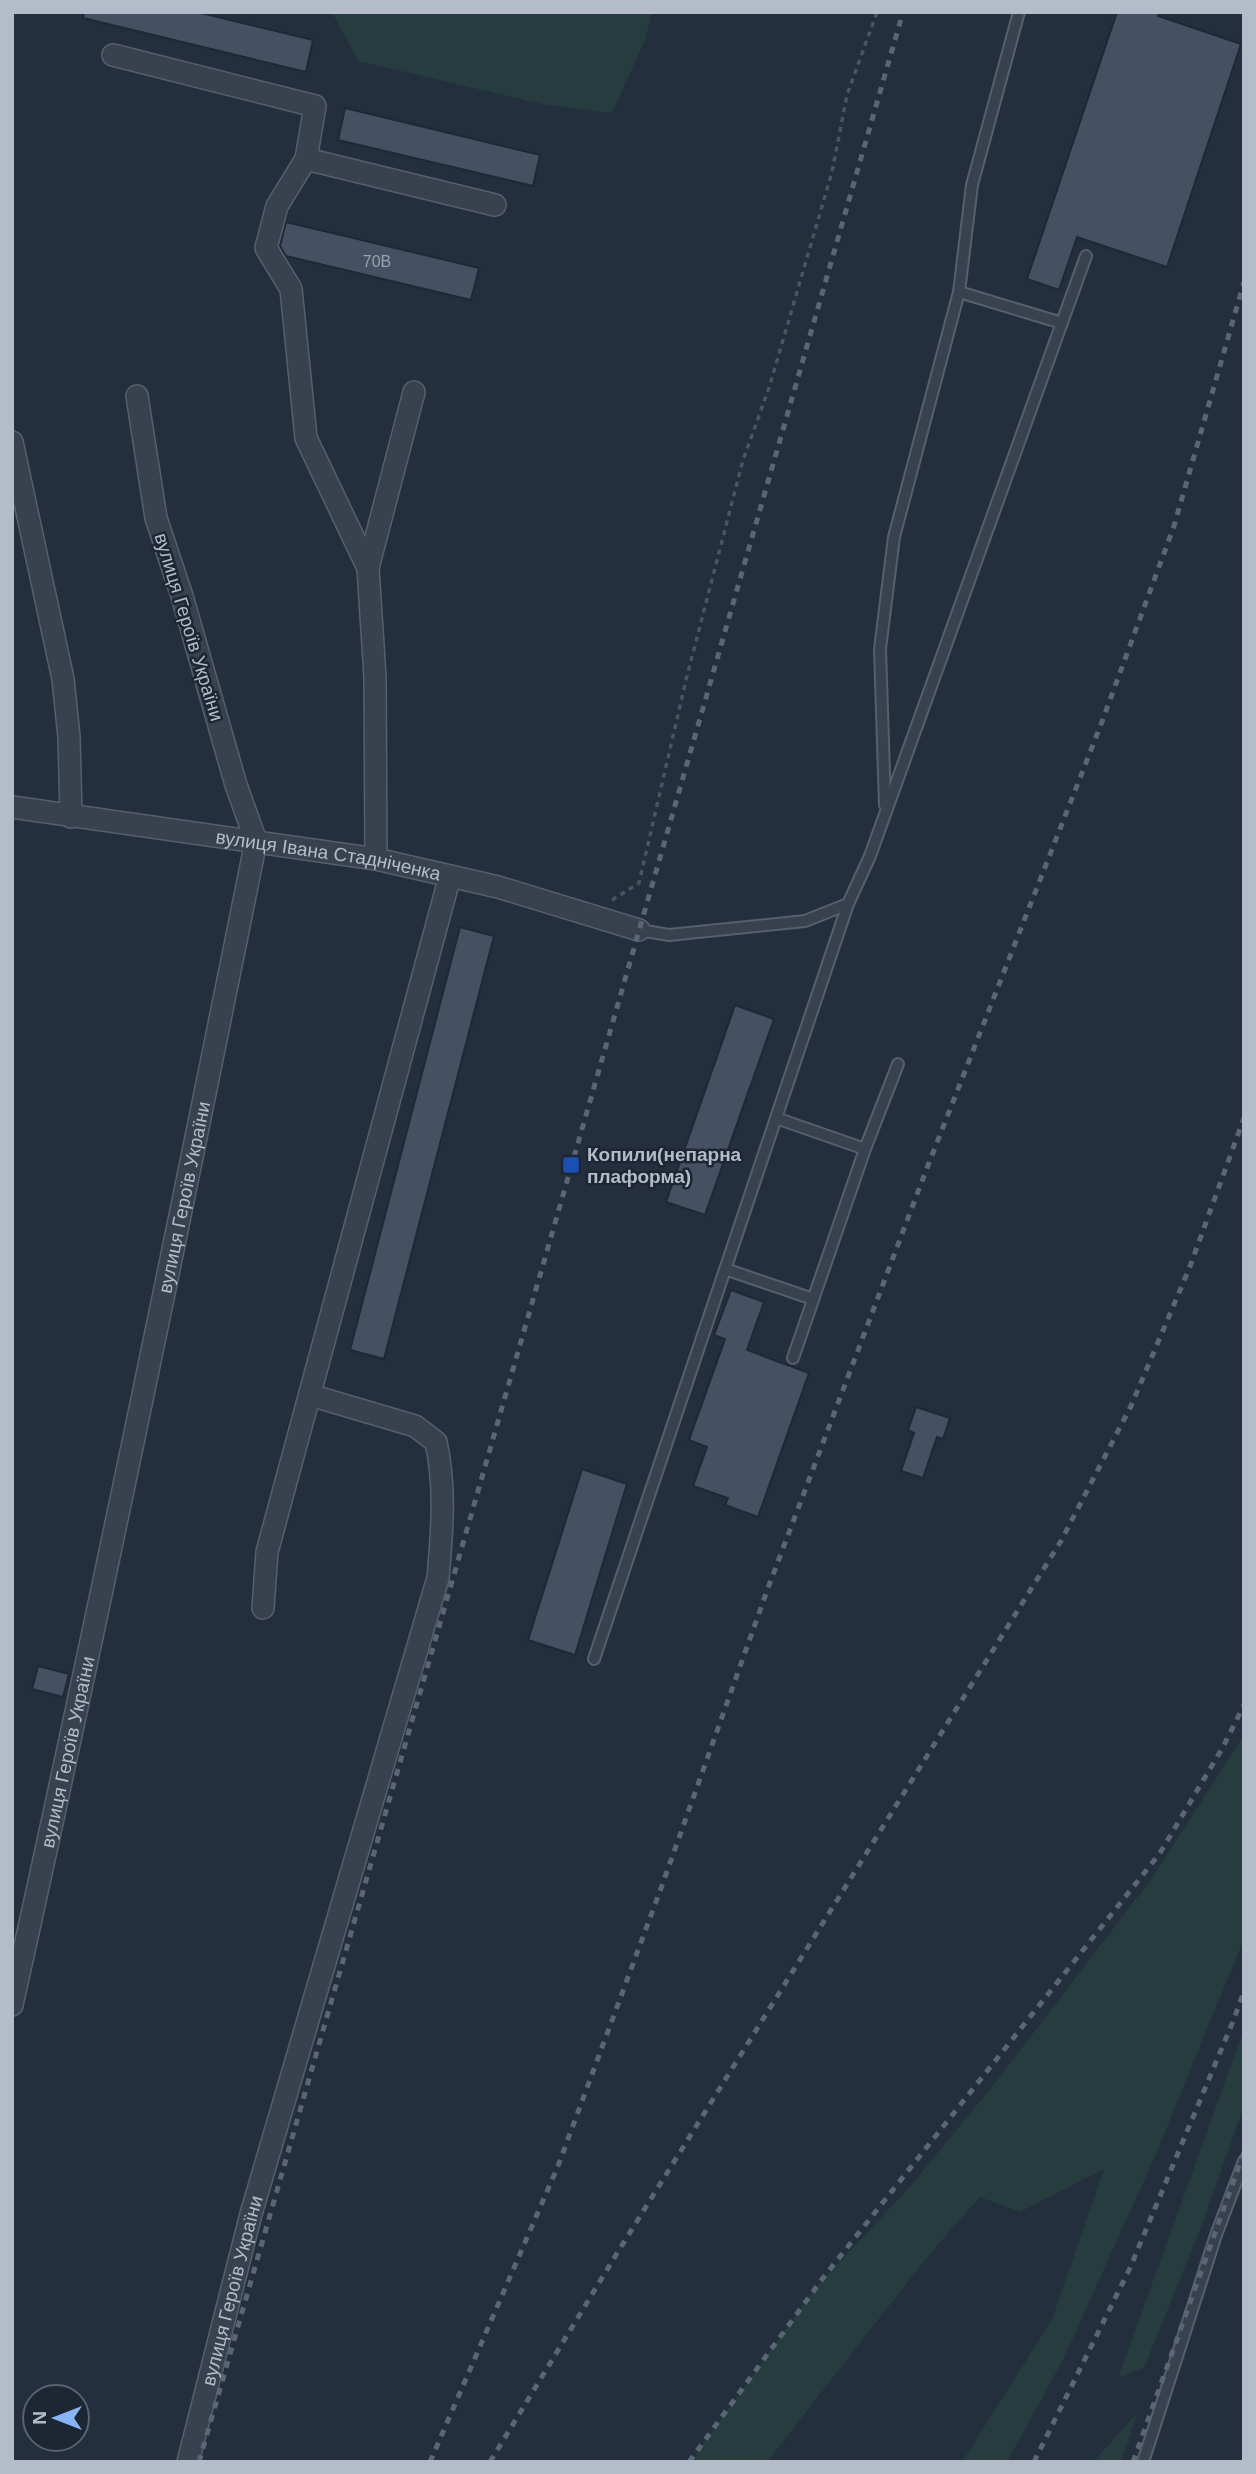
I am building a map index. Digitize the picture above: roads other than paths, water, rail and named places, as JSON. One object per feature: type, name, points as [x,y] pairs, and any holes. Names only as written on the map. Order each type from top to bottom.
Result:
[{"type":"street","points":[[113,55],[315,106],[306,159],[277,206],[267,248],[291,289],[306,438],[368,568]]},
{"type":"street","points":[[306,159],[495,205]]},
{"type":"street","points":[[376,859],[375,677],[368,568],[414,392]]},
{"type":"street","name":"вулиця Героїв України","points":[[12,2005],[114,1538],[256,841],[236,785],[182,596],[156,518],[137,396]]},
{"type":"street","points":[[12,442],[63,679],[69,737],[71,817]]},
{"type":"street","name":"вулиця Івана Стадніченка","points":[[12,807],[376,859],[591,914],[639,930]]},
{"type":"street","points":[[263,1608],[267,1552],[450,876]]},
{"type":"street","name":"вулиця Героїв України","points":[[188,2462],[251,2214],[438,1578],[443,1513],[440,1460],[436,1442],[415,1426],[310,1395]]},
{"type":"lane","points":[[886,813],[880,649],[894,537],[959,292],[972,185],[1019,12]]},
{"type":"lane","points":[[594,1659],[848,904],[886,813],[1086,256]]},
{"type":"lane","points":[[959,292],[1062,323]]},
{"type":"lane","points":[[639,930],[670,935],[805,921],[848,904]]},
{"type":"lane","points":[[793,1358],[898,1064]]},
{"type":"lane","points":[[776,1118],[866,1149]]},
{"type":"lane","points":[[725,1269],[813,1300]]},
{"type":"lane","points":[[1143,2462],[1216,2235],[1244,2161]]},
{"type":"railway","points":[[199,2462],[903,12]]},
{"type":"railway","points":[[430,2462],[558,2166],[768,1588],[927,1168],[1100,727],[1174,526],[1244,282]]},
{"type":"railway","points":[[490,2462],[1061,1541],[1131,1406],[1189,1269],[1244,1118]]},
{"type":"railway","points":[[689,2462],[823,2278],[1160,1853],[1223,1747],[1244,1705]]},
{"type":"railway","points":[[1034,2462],[1130,2268],[1244,1991]]},
{"type":"railway","points":[[1133,2462],[1244,2152]]},
{"type":"place","name":"Копили(непарна плаформа)","points":[[571,1165]]}]
